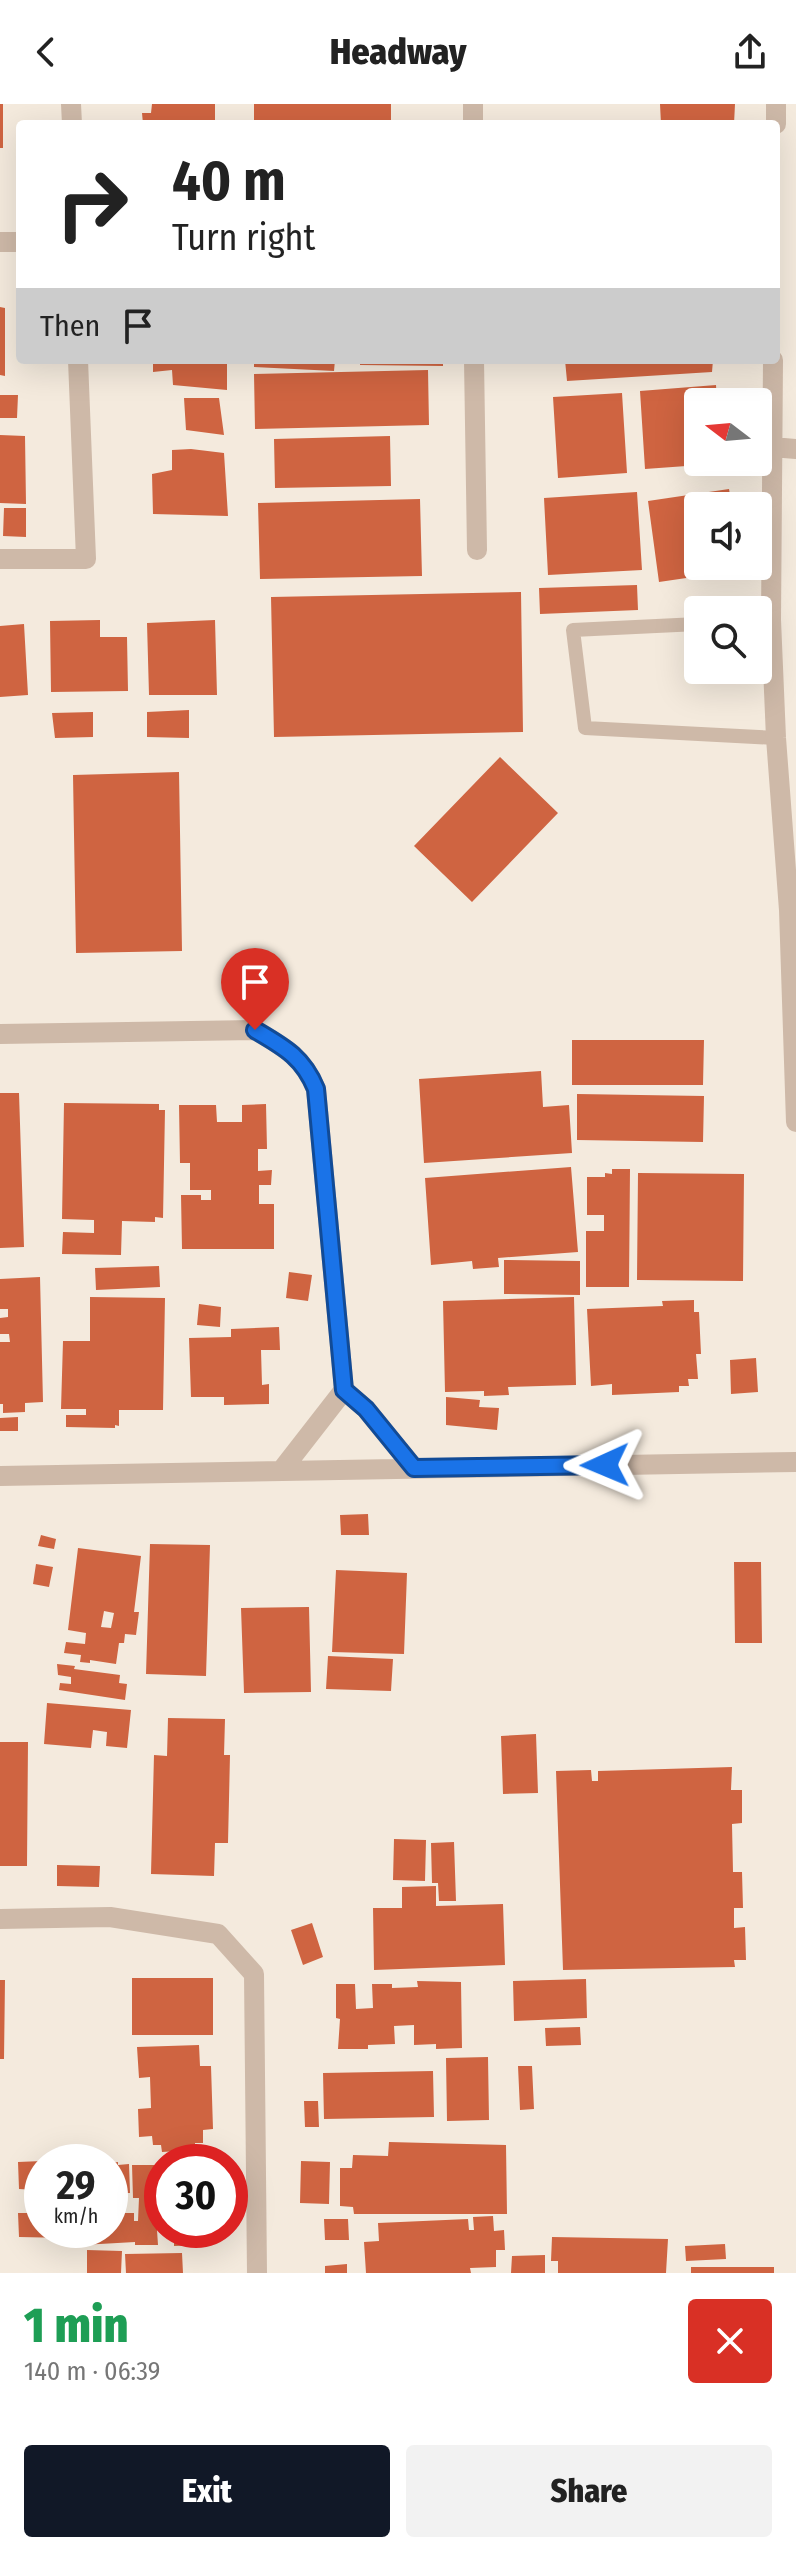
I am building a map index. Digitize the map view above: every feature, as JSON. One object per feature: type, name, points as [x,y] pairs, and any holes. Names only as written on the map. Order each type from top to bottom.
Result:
[{"type":"street","points":[[0,559],[86,559],[78,364]]},
{"type":"street","points":[[474,364],[477,550]]},
{"type":"street","points":[[773,364],[772,447],[796,449]]},
{"type":"street","points":[[766,596],[771,476]]},
{"type":"street","points":[[771,684],[793,910],[796,1122]]},
{"type":"street","points":[[0,1034],[255,1030],[307,1067],[316,1089],[344,1390],[281,1471]]},
{"type":"street","points":[[344,1390],[366,1409],[414,1468]]},
{"type":"street","points":[[0,1476],[796,1462]]},
{"type":"street","points":[[0,1919],[110,1917],[218,1934],[254,1974],[257,2273]]},
{"type":"lane","points":[[684,625],[573,630],[585,728],[776,738]]},
{"type":"building","points":[[0,104],[3,104],[3,148],[0,148]]},
{"type":"building","points":[[152,104],[215,104],[215,120],[143,120],[142,113],[151,113]]},
{"type":"building","points":[[254,104],[391,104],[391,120],[254,120]]},
{"type":"building","points":[[660,104],[735,104],[734,120],[661,120]]},
{"type":"building","points":[[0,307],[5,308],[5,376],[0,375]]},
{"type":"building","points":[[153,364],[227,364],[227,390],[173,385],[172,370],[153,372]]},
{"type":"building","points":[[254,364],[335,364],[334,371],[254,367]]},
{"type":"building","points":[[443,364],[443,366],[360,365]]},
{"type":"building","points":[[565,364],[713,364],[712,372],[567,381]]},
{"type":"building","points":[[428,370],[429,425],[255,429],[254,374]]},
{"type":"building","points":[[716,385],[716,388],[684,388],[684,466],[645,469],[640,391]]},
{"type":"building","points":[[622,393],[627,473],[558,478],[553,397]]},
{"type":"building","points":[[0,395],[18,395],[17,418],[0,418]]},
{"type":"building","points":[[184,398],[219,398],[224,435],[186,430]]},
{"type":"building","points":[[0,435],[25,436],[26,504],[0,503]]},
{"type":"building","points":[[390,436],[391,486],[275,488],[274,439]]},
{"type":"building","points":[[172,450],[224,453],[228,516],[153,514],[152,474],[172,470]]},
{"type":"building","points":[[637,492],[642,570],[548,575],[544,498]]},
{"type":"building","points":[[684,496],[684,578],[659,582],[648,501]]},
{"type":"building","points":[[420,499],[422,576],[260,579],[258,503]]},
{"type":"building","points":[[4,508],[26,508],[26,537],[3,536]]},
{"type":"building","points":[[637,585],[638,610],[540,614],[539,588]]},
{"type":"building","points":[[521,592],[523,732],[274,737],[271,597]]},
{"type":"building","points":[[100,620],[100,637],[127,637],[128,691],[51,692],[50,621]]},
{"type":"building","points":[[215,620],[217,695],[149,695],[147,623]]},
{"type":"building","points":[[24,624],[28,695],[0,697],[0,626]]},
{"type":"building","points":[[189,710],[189,738],[147,737],[147,712]]},
{"type":"building","points":[[93,712],[93,737],[55,738],[52,713]]},
{"type":"building","points":[[500,757],[558,813],[472,902],[414,846]]},
{"type":"building","points":[[179,772],[182,951],[76,953],[73,775]]},
{"type":"building","points":[[572,1040],[704,1040],[703,1085],[572,1085]]},
{"type":"building","points":[[541,1071],[543,1107],[569,1105],[572,1153],[424,1163],[419,1079]]},
{"type":"building","points":[[0,1093],[19,1093],[24,1247],[0,1248]]},
{"type":"building","points":[[577,1094],[704,1096],[703,1142],[577,1140]]},
{"type":"building","points":[[64,1103],[159,1104],[159,1110],[165,1110],[163,1218],[155,1217],[155,1222],[122,1221],[121,1255],[62,1254],[63,1232],[94,1233],[94,1220],[62,1219]]},
{"type":"building","points":[[266,1104],[267,1149],[258,1149],[258,1171],[272,1170],[271,1185],[259,1185],[259,1204],[274,1204],[274,1249],[182,1249],[181,1195],[201,1195],[201,1200],[211,1200],[211,1190],[190,1190],[190,1163],[180,1163],[179,1105],[216,1105],[217,1122],[242,1122],[242,1105]]},
{"type":"building","points":[[571,1167],[578,1252],[498,1258],[499,1267],[473,1269],[472,1261],[431,1265],[425,1178]]},
{"type":"building","points":[[612,1169],[630,1169],[629,1287],[586,1287],[586,1231],[604,1231],[604,1215],[587,1215],[587,1177],[605,1177],[605,1173],[612,1174]]},
{"type":"building","points":[[638,1173],[744,1174],[743,1281],[637,1280]]},
{"type":"building","points":[[504,1260],[580,1261],[580,1295],[504,1294]]},
{"type":"building","points":[[159,1266],[160,1287],[96,1290],[95,1268]]},
{"type":"building","points":[[289,1272],[312,1275],[308,1301],[286,1298]]},
{"type":"building","points":[[40,1277],[43,1402],[25,1403],[25,1412],[3,1413],[3,1404],[0,1404],[0,1342],[10,1342],[9,1334],[0,1334],[0,1318],[8,1317],[8,1309],[0,1309],[0,1279]]},
{"type":"building","points":[[90,1297],[165,1298],[163,1410],[119,1410],[119,1426],[115,1425],[115,1428],[66,1427],[66,1415],[86,1415],[86,1409],[61,1409],[63,1341],[90,1341]]},
{"type":"building","points":[[574,1297],[576,1385],[508,1387],[509,1395],[484,1396],[484,1391],[445,1392],[443,1301]]},
{"type":"building","points":[[694,1300],[694,1312],[699,1312],[701,1354],[696,1354],[698,1379],[688,1379],[689,1386],[679,1386],[679,1392],[612,1395],[612,1384],[591,1386],[587,1309],[663,1306],[662,1301]]},
{"type":"building","points":[[199,1304],[221,1307],[220,1327],[197,1325]]},
{"type":"building","points":[[279,1327],[280,1350],[261,1350],[262,1385],[269,1384],[269,1404],[224,1405],[224,1397],[191,1397],[189,1338],[231,1337],[231,1329]]},
{"type":"building","points":[[756,1358],[758,1392],[731,1394],[730,1360]]},
{"type":"building","points":[[446,1397],[480,1400],[479,1407],[499,1408],[497,1430],[446,1425]]},
{"type":"building","points":[[18,1417],[18,1431],[0,1431],[0,1418]]},
{"type":"building","points":[[368,1514],[369,1535],[341,1535],[340,1515]]},
{"type":"building","points":[[41,1535],[56,1539],[54,1549],[38,1546]]},
{"type":"building","points":[[150,1544],[210,1545],[206,1676],[146,1674]]},
{"type":"building","points":[[78,1548],[141,1556],[134,1612],[139,1612],[136,1635],[125,1634],[124,1643],[119,1643],[116,1664],[90,1660],[90,1663],[80,1662],[81,1655],[64,1653],[66,1642],[85,1644],[86,1633],[68,1630]],"holes":[[[104,1611],[114,1613],[111,1628],[101,1627]]]},
{"type":"building","points":[[734,1562],[761,1562],[762,1643],[735,1643]]},
{"type":"building","points":[[36,1564],[53,1567],[49,1587],[33,1584]]},
{"type":"building","points":[[336,1570],[407,1573],[404,1654],[332,1652]]},
{"type":"building","points":[[309,1607],[311,1692],[244,1693],[241,1608]]},
{"type":"building","points":[[328,1656],[393,1659],[391,1691],[326,1689]]},
{"type":"building","points":[[57,1664],[120,1675],[119,1683],[127,1684],[125,1700],[59,1690],[60,1683],[71,1684],[71,1677],[58,1675]]},
{"type":"building","points":[[47,1703],[131,1710],[127,1748],[106,1746],[107,1732],[93,1730],[91,1748],[44,1744]]},
{"type":"building","points":[[168,1718],[225,1719],[224,1755],[230,1755],[228,1843],[215,1843],[214,1876],[151,1874],[154,1755],[167,1756]]},
{"type":"building","points":[[536,1734],[538,1793],[503,1794],[501,1736]]},
{"type":"building","points":[[0,1742],[28,1742],[27,1866],[0,1866]]},
{"type":"building","points":[[732,1767],[731,1790],[742,1790],[742,1823],[732,1824],[733,1872],[742,1872],[743,1908],[734,1908],[734,1928],[745,1927],[746,1960],[734,1960],[735,1967],[563,1970],[556,1771],[591,1770],[592,1781],[598,1781],[598,1771]]},
{"type":"building","points":[[394,1839],[426,1840],[425,1881],[393,1880]]},
{"type":"building","points":[[454,1842],[456,1901],[439,1901],[438,1883],[432,1883],[431,1843]]},
{"type":"building","points":[[57,1865],[100,1866],[99,1887],[57,1886]]},
{"type":"building","points":[[436,1886],[436,1906],[503,1904],[505,1965],[374,1970],[373,1908],[402,1908],[402,1887]]},
{"type":"building","points":[[312,1923],[323,1957],[303,1965],[291,1930]]},
{"type":"building","points":[[132,1978],[213,1978],[213,2035],[132,2035]]},
{"type":"building","points":[[586,1979],[587,2018],[514,2021],[513,1981]]},
{"type":"building","points":[[0,1980],[5,1980],[4,2059],[0,2059]]},
{"type":"building","points":[[417,1981],[461,1982],[462,2048],[436,2049],[436,2044],[414,2045],[414,2025],[394,2026],[395,2044],[368,2045],[368,2049],[338,2049],[340,2019],[336,2018],[336,1984],[355,1984],[356,2009],[373,2008],[372,1984],[392,1984],[392,1988],[418,1987]]},
{"type":"building","points":[[580,2027],[581,2045],[546,2046],[545,2028]]},
{"type":"building","points":[[199,2045],[200,2066],[211,2066],[213,2129],[203,2130],[203,2143],[153,2144],[152,2136],[139,2137],[138,2109],[151,2108],[150,2077],[139,2078],[137,2047]]},
{"type":"building","points":[[488,2057],[489,2120],[447,2121],[446,2058]]},
{"type":"building","points":[[518,2066],[532,2066],[534,2109],[520,2110]]},
{"type":"building","points":[[433,2071],[434,2117],[324,2119],[323,2073]]},
{"type":"building","points":[[304,2101],[318,2101],[319,2127],[305,2127]]},
{"type":"building","points":[[389,2142],[506,2145],[507,2214],[354,2214],[353,2207],[340,2206],[340,2168],[352,2168],[353,2155],[388,2156]]},
{"type":"building","points":[[301,2161],[330,2162],[329,2204],[300,2203]]},
{"type":"building","points":[[18,2162],[24,2162],[24,2189],[19,2189]]},
{"type":"building","points":[[129,2164],[130,2193],[128,2193]]},
{"type":"building","points":[[132,2165],[144,2165],[144,2245],[135,2245],[135,2242],[128,2242],[128,2213],[134,2213],[134,2221],[138,2221],[139,2198],[133,2198]]},
{"type":"building","points":[[18,2213],[24,2213],[24,2237],[19,2237]]},
{"type":"building","points":[[493,2216],[494,2231],[504,2230],[505,2250],[496,2250],[496,2267],[470,2268],[471,2273],[366,2273],[364,2242],[379,2241],[378,2223],[468,2219],[469,2230],[474,2230],[473,2217]]},
{"type":"building","points":[[324,2219],[348,2219],[349,2240],[325,2240]]},
{"type":"building","points":[[552,2237],[668,2239],[666,2273],[558,2273],[558,2261],[551,2261]]},
{"type":"building","points":[[725,2244],[726,2259],[686,2261],[685,2246]]},
{"type":"building","points":[[87,2250],[122,2251],[121,2273],[87,2273]]},
{"type":"building","points":[[182,2253],[183,2273],[126,2273],[125,2254]]},
{"type":"building","points":[[545,2255],[545,2273],[511,2273],[512,2256]]},
{"type":"building","points":[[347,2264],[347,2273],[325,2273],[325,2266]]},
{"type":"building","points":[[691,2267],[774,2267],[774,2273],[691,2273]]},
{"type":"route","points":[[255,1030],[307,1067],[316,1089],[344,1390],[366,1409],[414,1468],[605,1465]]}]
